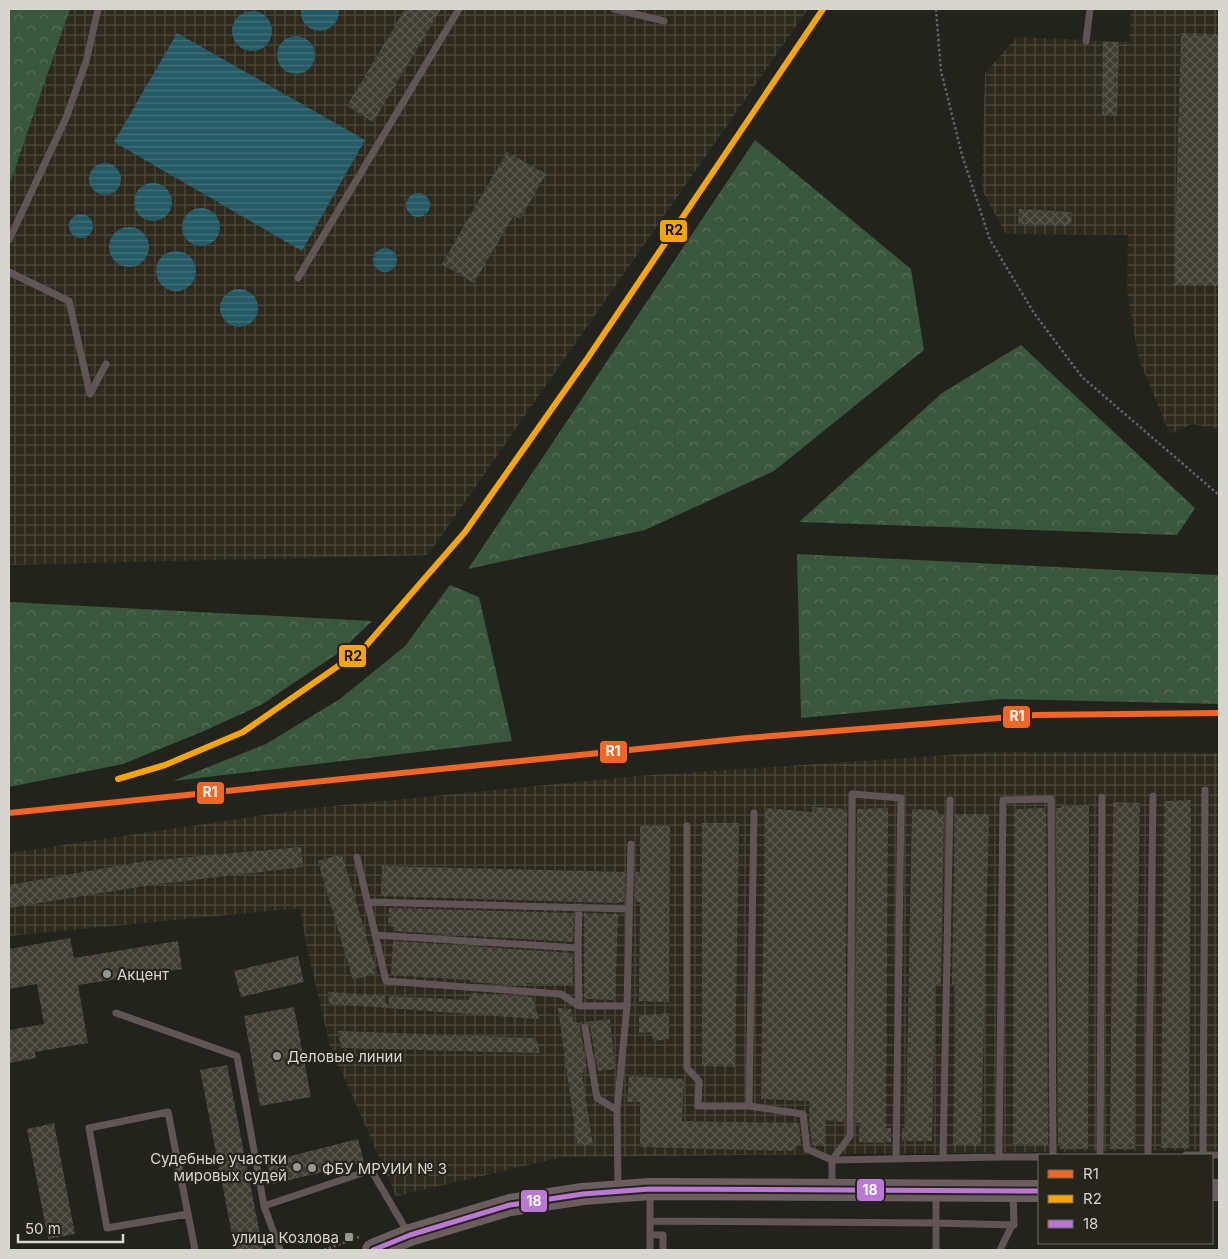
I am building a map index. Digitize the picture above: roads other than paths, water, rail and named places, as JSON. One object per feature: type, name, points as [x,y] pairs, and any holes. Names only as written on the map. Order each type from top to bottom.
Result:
[{"type":"main road","points":[[370,1242],[410,1235],[510,1205],[583,1194],[618,1191],[650,1189],[1038,1191]]},
{"type":"lane","points":[[9,240],[66,118],[86,62],[98,9]]},
{"type":"lane","points":[[298,278],[459,9]]},
{"type":"lane","points":[[614,9],[664,20]]},
{"type":"lane","points":[[1086,41],[1090,9]]},
{"type":"lane","points":[[9,272],[69,301],[90,394],[106,364]]},
{"type":"lane","points":[[1203,1154],[1205,790]]},
{"type":"lane","points":[[832,1190],[832,1160],[850,1136],[852,794],[901,798],[896,1159]]},
{"type":"lane","points":[[1148,1154],[1153,796]]},
{"type":"lane","points":[[1100,1154],[1102,797]]},
{"type":"lane","points":[[999,1157],[1003,800],[1051,798],[1052,1154]]},
{"type":"lane","points":[[943,1158],[950,800]]},
{"type":"lane","points":[[749,1106],[754,813]]},
{"type":"lane","points":[[687,826],[687,1068],[699,1081],[698,1106],[749,1106],[804,1114],[807,1148],[832,1160],[1038,1157]]},
{"type":"lane","points":[[618,1191],[617,1110],[626,1006],[631,844]]},
{"type":"lane","points":[[358,857],[386,981],[561,994],[579,1006],[626,1006]]},
{"type":"lane","points":[[368,902],[629,908]]},
{"type":"lane","points":[[579,907],[579,1006]]},
{"type":"lane","points":[[376,935],[578,948]]},
{"type":"lane","points":[[116,1013],[237,1056],[264,1206],[280,1250]]},
{"type":"lane","points":[[585,1027],[597,1098],[617,1110]]},
{"type":"lane","points":[[188,1214],[107,1228],[89,1128],[168,1112],[188,1214],[195,1250]]},
{"type":"lane","points":[[264,1206],[371,1170],[410,1235]]},
{"type":"lane","points":[[650,1189],[650,1250]]},
{"type":"lane","points":[[936,1190],[936,1250]]},
{"type":"lane","points":[[1000,1250],[1014,1225],[1012,1191]]},
{"type":"lane","points":[[650,1221],[1014,1225]]},
{"type":"lane","points":[[650,1235],[663,1235],[664,1250]]},
{"type":"water","points":[[301,9],[339,9],[338,19],[327,29],[320,31],[312,29],[302,19]]},
{"type":"water","points":[[252,11],[266,17],[272,31],[266,45],[252,51],[238,45],[232,31],[238,17]]},
{"type":"water","points":[[177,33],[365,140],[302,251],[114,142]]},
{"type":"water","points":[[296,36],[303,37],[309,42],[314,48],[314,62],[309,68],[303,73],[296,74],[289,73],[283,68],[278,62],[277,55],[278,48],[283,42],[289,37]]},
{"type":"water","points":[[105,163],[111,164],[116,168],[120,173],[120,185],[116,190],[111,194],[105,195],[99,194],[94,190],[90,185],[89,179],[90,173],[94,168],[99,164]]},
{"type":"water","points":[[153,183],[160,184],[166,189],[171,195],[171,209],[166,215],[160,220],[153,221],[146,220],[140,215],[135,209],[134,202],[135,195],[140,189],[146,184]]},
{"type":"water","points":[[418,193],[427,196],[430,205],[427,214],[418,217],[409,214],[406,205],[409,196]]},
{"type":"water","points":[[201,208],[208,209],[214,214],[219,220],[219,234],[214,240],[208,245],[201,246],[194,245],[188,240],[183,234],[182,227],[183,220],[188,214],[194,209]]},
{"type":"water","points":[[81,214],[86,215],[92,221],[92,231],[86,237],[81,238],[76,237],[70,231],[69,226],[70,221],[76,215]]},
{"type":"water","points":[[129,227],[143,233],[149,247],[143,261],[129,267],[115,261],[109,247],[115,233]]},
{"type":"water","points":[[385,248],[393,252],[397,260],[393,268],[385,272],[377,268],[373,260],[377,252]]},
{"type":"water","points":[[176,251],[190,257],[196,271],[190,285],[176,291],[162,285],[156,271],[162,257]]},
{"type":"water","points":[[239,289],[246,290],[252,295],[257,301],[257,315],[252,321],[246,326],[239,327],[232,326],[226,321],[221,315],[220,308],[221,301],[226,295],[232,290]]},
{"type":"place","name":"Акцент","points":[[107,974]]},
{"type":"place","name":"Деловые линии","points":[[277,1056]]},
{"type":"place","name":"Судебные участки мировых судей","points":[[297,1167]]},
{"type":"place","name":"ФБУ МРУИИ № 3","points":[[312,1168]]},
{"type":"place","name":"улица Козлова","points":[[349,1237]]}]
